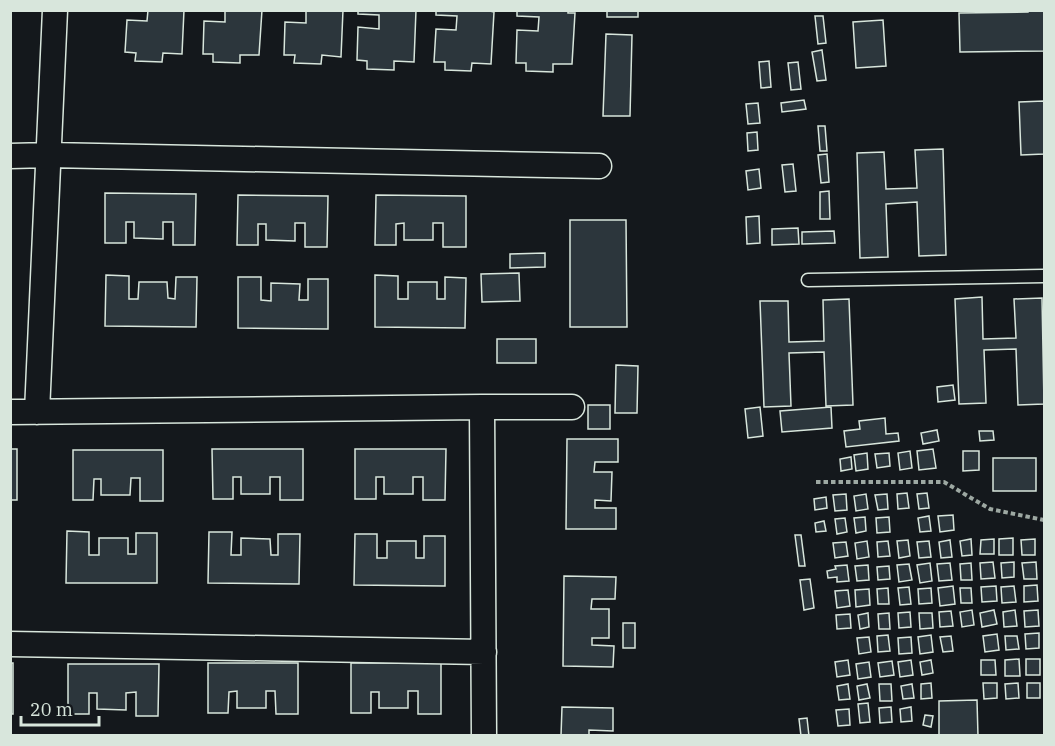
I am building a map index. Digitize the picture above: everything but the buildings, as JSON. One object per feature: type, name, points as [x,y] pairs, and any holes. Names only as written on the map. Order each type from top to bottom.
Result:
[{"type":"street","points":[[37,412],[55,10]]},
{"type":"street","points":[[10,156],[599,166]]},
{"type":"street","points":[[482,407],[484,735]]},
{"type":"street","points":[[10,412],[572,407]]},
{"type":"street","points":[[10,645],[484,652]]},
{"type":"lane","points":[[808,280],[1044,276]]},
{"type":"path","points":[[816,482],[944,482],[990,509],[1044,520]]}]
